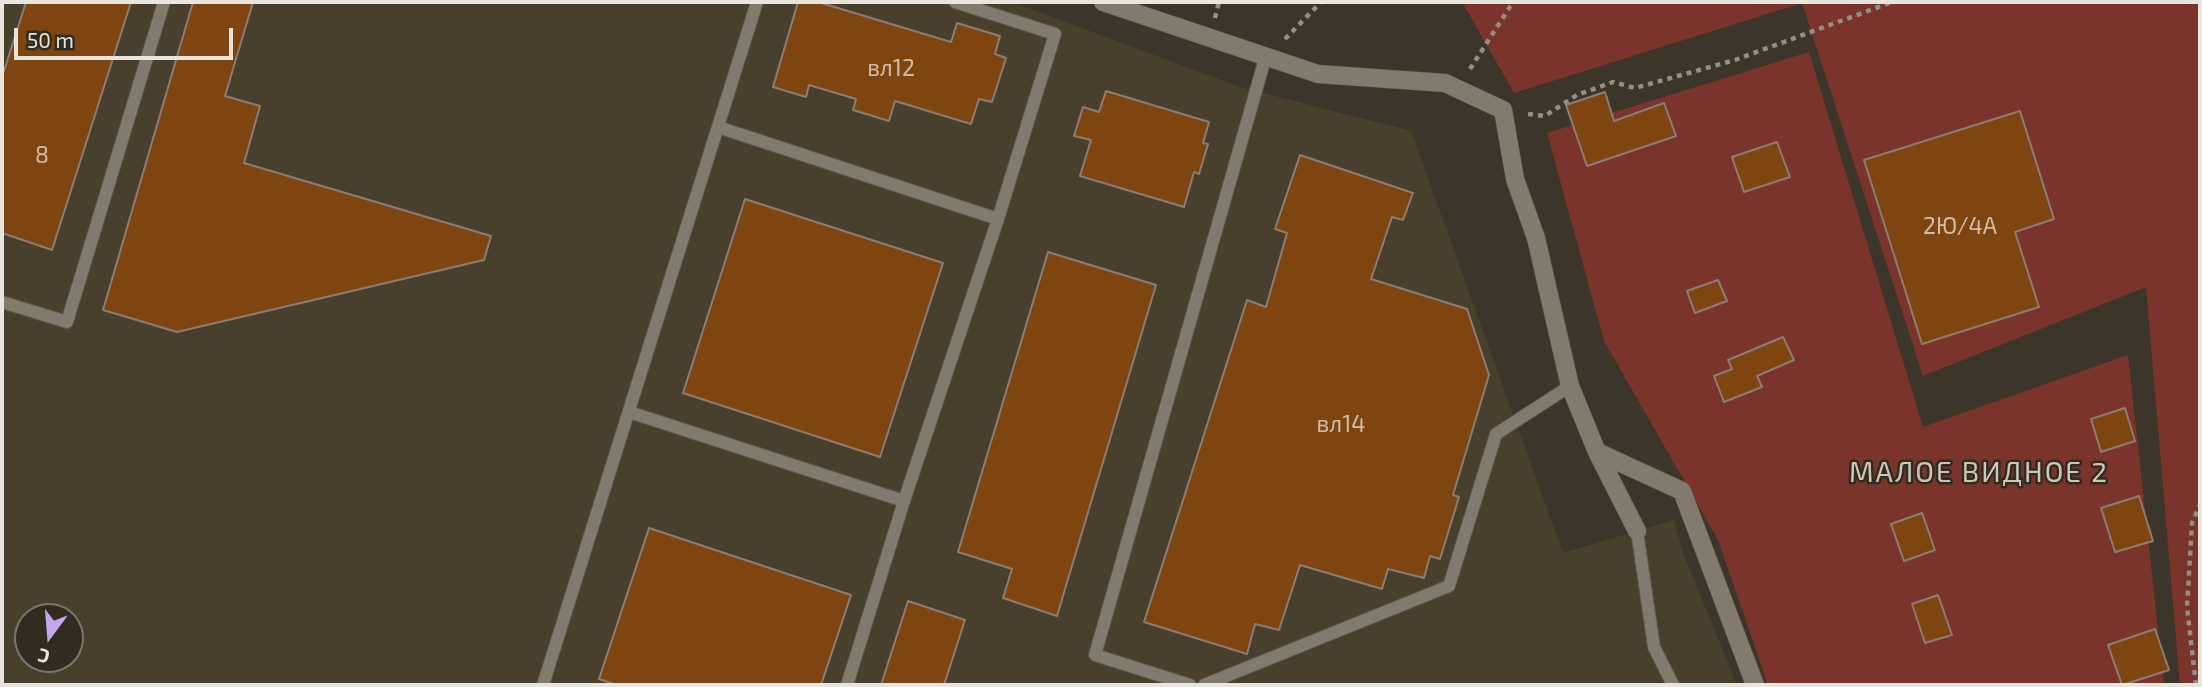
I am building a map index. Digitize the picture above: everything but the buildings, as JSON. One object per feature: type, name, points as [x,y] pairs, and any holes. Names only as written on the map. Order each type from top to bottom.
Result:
[{"type":"street","points":[[1103,2],[1265,59],[1318,74],[1445,83],[1503,110],[1515,178],[1536,238],[1570,386],[1597,452],[1637,531]]},
{"type":"street","points":[[1597,452],[1682,491],[1755,685]]},
{"type":"lane","points":[[2,302],[68,322],[164,2]]},
{"type":"lane","points":[[544,685],[757,2]]},
{"type":"lane","points":[[847,685],[1055,34],[955,2]]},
{"type":"lane","points":[[1190,685],[1095,655],[1265,59]]},
{"type":"lane","points":[[718,127],[998,219]]},
{"type":"lane","points":[[1204,685],[1449,586],[1496,434],[1570,386]]},
{"type":"lane","points":[[629,412],[904,501]]},
{"type":"lane","points":[[1637,531],[1654,647],[1673,685]]},
{"type":"path","points":[[1265,59],[1321,2]]},
{"type":"path","points":[[1445,83],[1469,70],[1513,2]]},
{"type":"path","points":[[1503,110],[1545,116],[1577,95],[1613,82],[1635,88],[1735,60],[1861,16],[1892,2]]},
{"type":"path","points":[[2196,685],[2187,607],[2192,523],[2200,505]]},
{"type":"shaded area","points":[[2,2],[1012,2],[1240,87],[1411,131],[1563,553],[1674,520],[1685,558],[1737,685],[2,685]]},
{"type":"shaded area","points":[[1462,2],[2200,2],[2200,685],[2180,685],[2146,287],[1923,376],[1802,3],[1514,93]]},
{"type":"shaded area","points":[[1809,52],[1923,427],[2128,355],[2164,685],[1768,685],[1718,540],[1604,341],[1547,133]]},
{"type":"district","name":"МАЛОЕ ВИДНОЕ 2","points":[[1979,473]]}]
